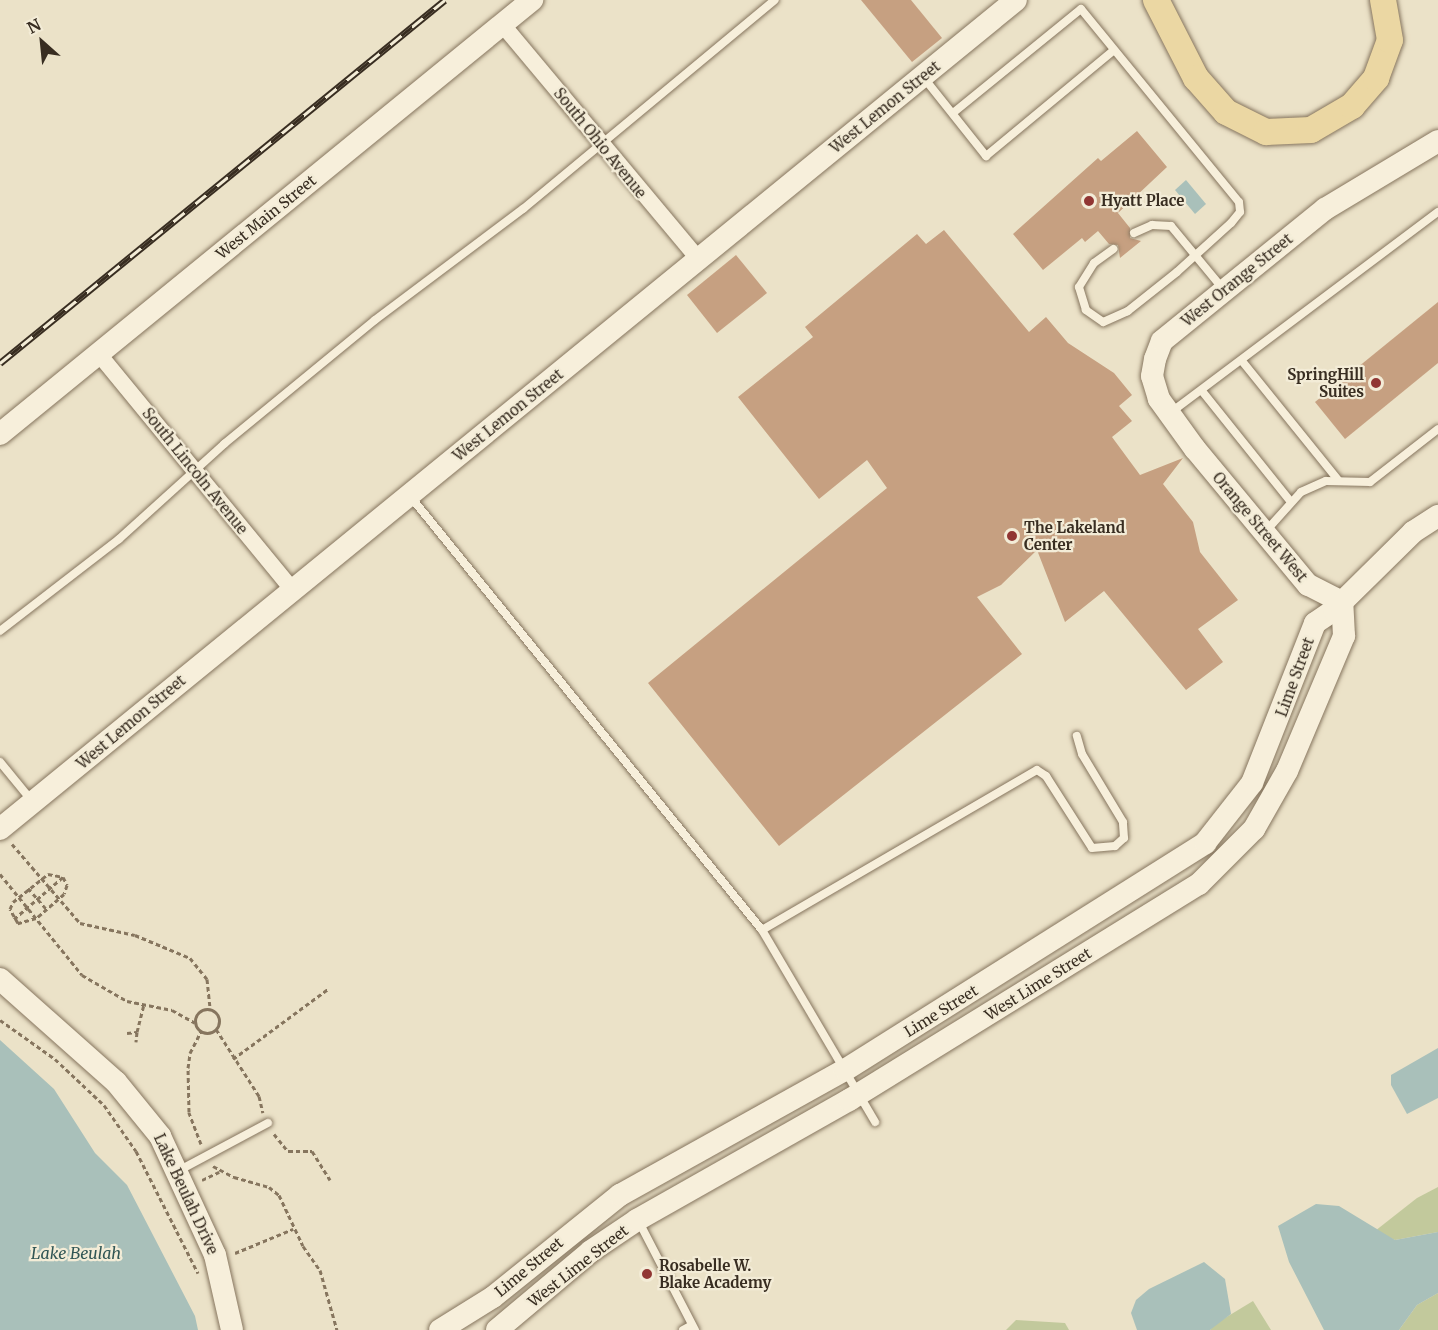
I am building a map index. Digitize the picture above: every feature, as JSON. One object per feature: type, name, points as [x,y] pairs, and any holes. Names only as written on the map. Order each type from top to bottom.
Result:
[{"type":"main road","points":[[1156,0],[1196,78],[1226,112],[1266,132],[1311,130],[1352,106],[1376,78],[1390,40],[1383,0]]},
{"type":"street","name":"West Main Street","points":[[0,434],[532,0]]},
{"type":"street","name":"West Lemon Street","points":[[6,836],[33,802],[1016,0]]},
{"type":"street","name":"South Ohio Avenue","points":[[502,24],[699,260]]},
{"type":"street","name":"West Orange Street","points":[[1211,468],[1159,399],[1152,376],[1162,341],[1353,189],[1438,141]]},
{"type":"street","name":"South Lincoln Avenue","points":[[98,353],[292,589]]},
{"type":"street","name":"Orange Street West","points":[[1211,468],[1308,585],[1342,602]]},
{"type":"street","points":[[1342,602],[1413,532],[1438,516]]},
{"type":"street","name":"Lime Street","points":[[440,1330],[493,1297],[620,1196],[845,1070],[1205,843],[1252,783],[1315,623],[1342,602]]},
{"type":"street","name":"West Lime Street","points":[[496,1330],[591,1251],[637,1220],[859,1094],[1199,884],[1220,866],[1254,829],[1287,771],[1344,636],[1342,602]]},
{"type":"street","name":"Lake Beulah Drive","points":[[0,979],[71,1039],[140,1108],[178,1171],[215,1256],[232,1330]]},
{"type":"lane","points":[[0,632],[375,320],[602,144],[775,0]]},
{"type":"lane","points":[[953,113],[1081,9],[1239,202],[1240,212],[1232,223],[1128,311],[1102,322],[1086,310],[1079,287],[1094,263],[1113,249]]},
{"type":"lane","points":[[923,76],[986,156],[1114,50]]},
{"type":"lane","points":[[1169,413],[1202,391],[1438,212]]},
{"type":"lane","points":[[1134,233],[1152,225],[1171,226],[1225,290]]},
{"type":"lane","points":[[1242,361],[1339,481]]},
{"type":"lane","points":[[1202,391],[1290,501]]},
{"type":"lane","points":[[1265,532],[1290,501],[1313,486],[1339,481],[1360,485],[1370,482],[1438,429]]},
{"type":"lane","points":[[410,496],[762,930],[875,1122]]},
{"type":"lane","points":[[762,930],[1037,770],[1046,776],[1092,848],[1115,846],[1124,838],[1123,822],[1082,754],[1077,736]]},
{"type":"lane","points":[[0,762],[33,802]]},
{"type":"lane","points":[[178,1171],[268,1123]]},
{"type":"lane","points":[[637,1220],[694,1328],[682,1330]]},
{"type":"path","points":[[0,874],[82,975],[100,988],[144,1004],[182,1014],[195,1023],[201,1031],[209,1033],[218,1026],[218,1016],[210,1009],[207,980],[190,958],[135,935],[80,923],[6,836]]},
{"type":"path","points":[[48,874],[63,878],[67,885],[59,900],[47,910],[27,923],[13,919],[10,909],[18,896],[48,874]]},
{"type":"path","points":[[13,919],[63,878]]},
{"type":"path","points":[[28,888],[47,910]]},
{"type":"path","points":[[233,1059],[328,989]]},
{"type":"path","points":[[136,1042],[144,1004]]},
{"type":"path","points":[[195,1023],[200,1011],[210,1009]]},
{"type":"path","points":[[0,1020],[55,1059],[104,1105],[136,1151],[200,1278]]},
{"type":"path","points":[[201,1031],[190,1053],[189,1112],[207,1155],[219,1172],[274,1191],[294,1229],[320,1270],[337,1330]]},
{"type":"path","points":[[127,1033],[137,1032]]},
{"type":"path","points":[[199,1182],[219,1172]]},
{"type":"path","points":[[230,1255],[294,1229]]},
{"type":"green space","points":[[1438,1187],[1438,1232],[1395,1240],[1375,1231],[1417,1198]]},
{"type":"green space","points":[[1438,1293],[1438,1330],[1399,1330],[1417,1305]]},
{"type":"green space","points":[[1253,1301],[1271,1330],[1210,1330],[1215,1324]]},
{"type":"green space","points":[[1016,1320],[1065,1323],[1069,1330],[1006,1330]]},
{"type":"water","points":[[1186,180],[1206,204],[1195,214],[1175,190]]},
{"type":"water","name":"Lake Beulah","points":[[0,1040],[54,1089],[95,1153],[127,1185],[195,1316],[198,1330],[0,1330]]},
{"type":"water","points":[[1438,1048],[1438,1098],[1407,1114],[1391,1085],[1391,1075]]},
{"type":"water","points":[[1316,1204],[1339,1206],[1395,1240],[1438,1232],[1438,1293],[1417,1305],[1399,1330],[1324,1330],[1289,1262],[1278,1226]]},
{"type":"water","points":[[1204,1262],[1225,1279],[1231,1314],[1210,1330],[1137,1330],[1131,1313],[1136,1300],[1149,1289]]},
{"type":"building","points":[[861,0],[911,0],[942,38],[912,62]]},
{"type":"building","name":"Hyatt Place","points":[[1137,131],[1167,167],[1118,213],[1130,228],[1130,238],[1141,241],[1120,258],[1118,245],[1109,244],[1098,231],[1085,242],[1082,238],[1043,270],[1013,234],[1098,158],[1101,161]]},
{"type":"building","name":"The Lakeland Center","points":[[944,230],[1029,332],[1046,317],[1068,343],[1114,373],[1132,395],[1119,406],[1132,421],[1112,437],[1140,475],[1183,458],[1163,484],[1193,522],[1200,552],[1238,600],[1198,629],[1223,662],[1186,690],[1104,591],[1065,622],[1037,550],[1001,585],[977,597],[1022,654],[779,846],[648,683],[887,488],[867,460],[819,499],[738,397],[813,337],[805,327],[917,234],[926,244]]},
{"type":"building","points":[[736,255],[767,293],[717,333],[687,295]]},
{"type":"building","name":"SpringHill Suites","points":[[1438,302],[1438,363],[1345,439],[1315,402]]},
{"type":"railway","points":[[0,363],[445,0]]},
{"type":"place","name":"Hyatt Place","points":[[1089,201]]},
{"type":"place","name":"SpringHill Suites","points":[[1376,383]]},
{"type":"place","name":"The Lakeland Center","points":[[1012,536]]},
{"type":"place","name":"Rosabelle W. Blake Academy","points":[[647,1274]]}]
